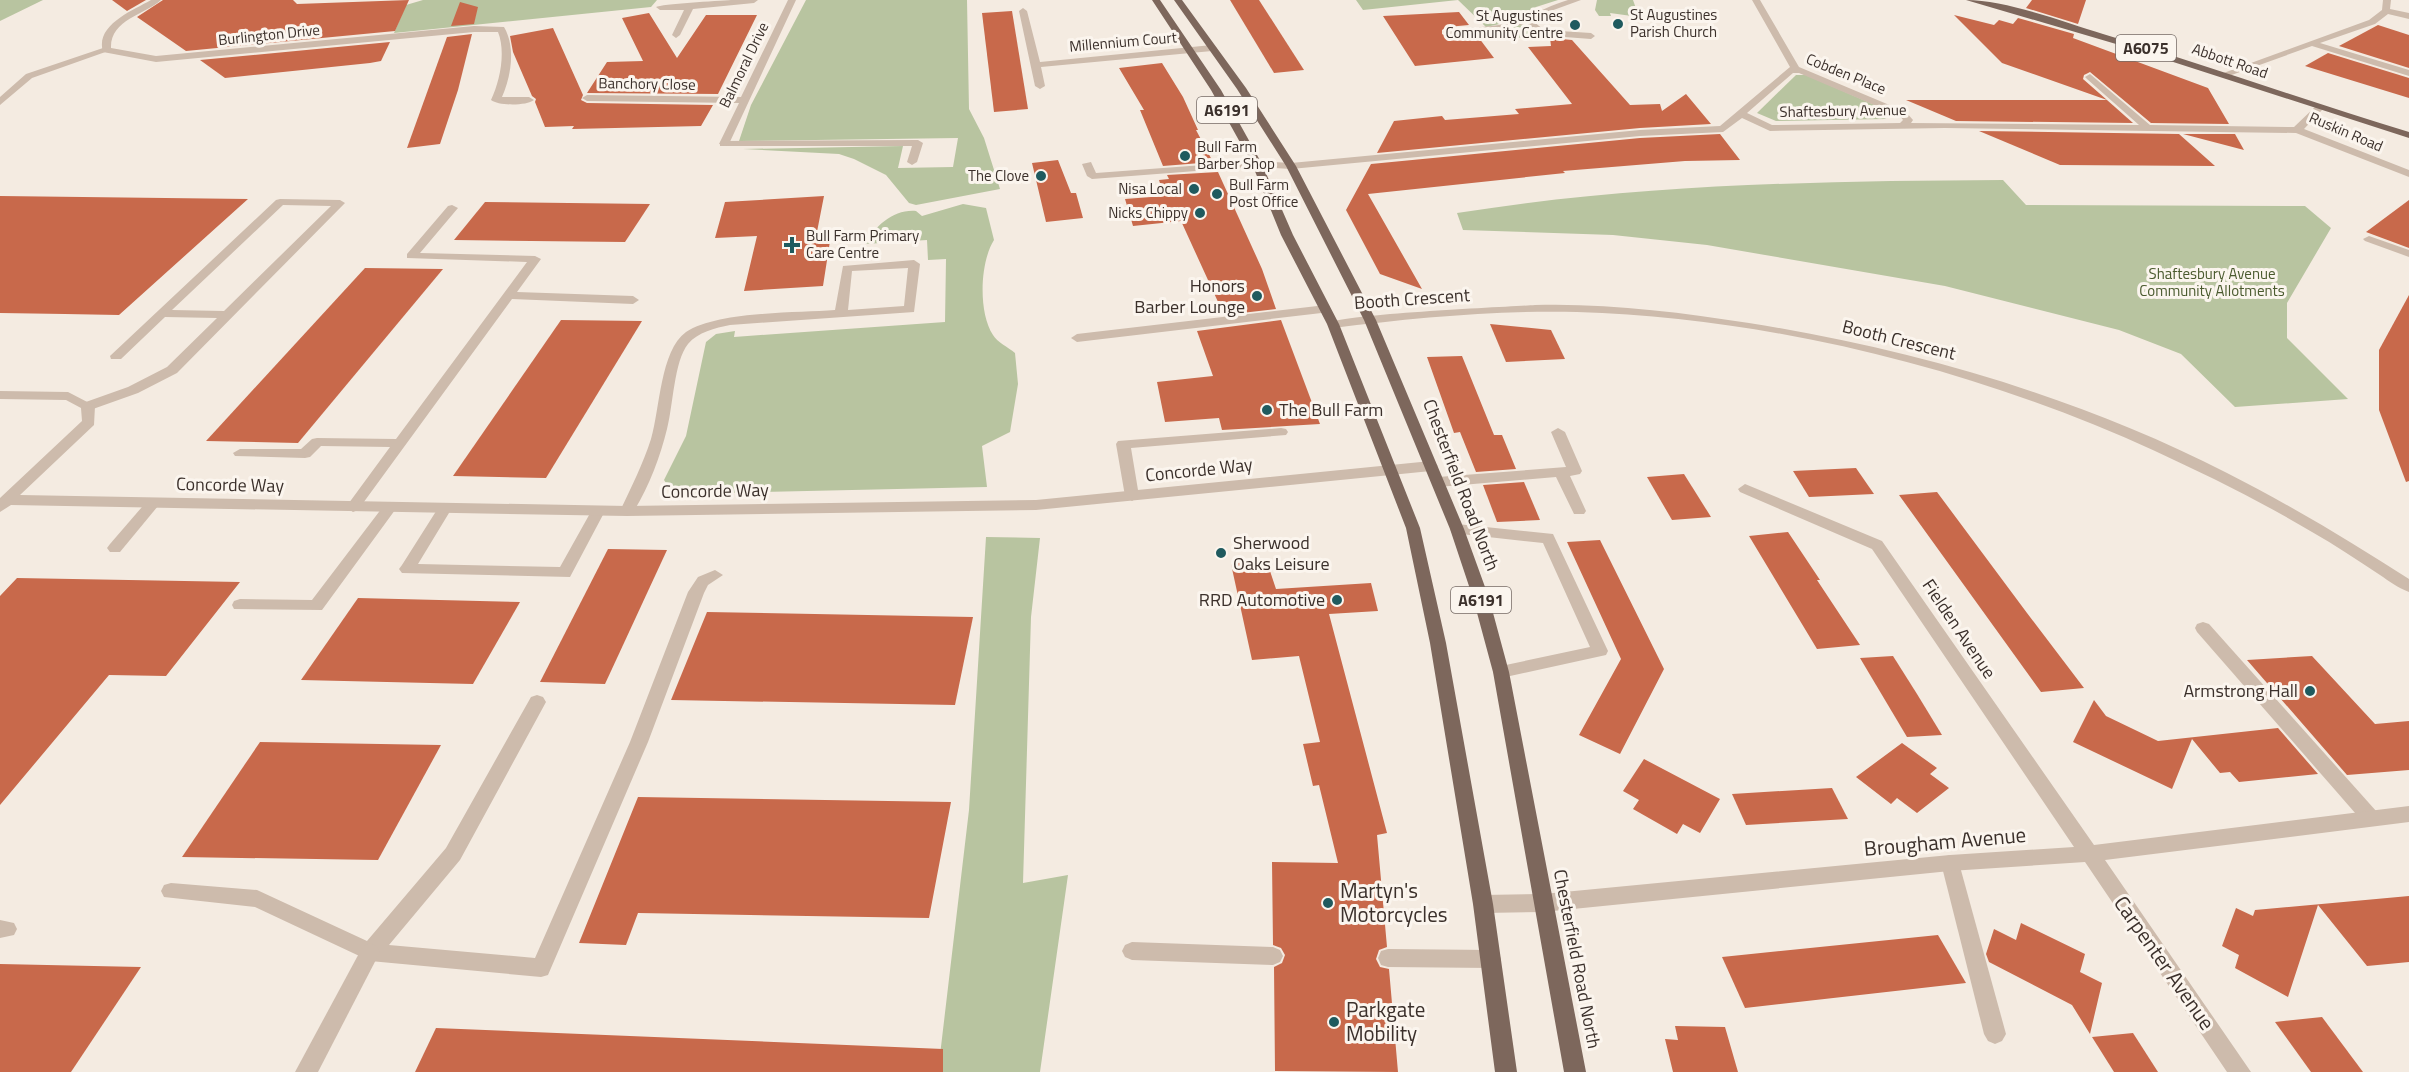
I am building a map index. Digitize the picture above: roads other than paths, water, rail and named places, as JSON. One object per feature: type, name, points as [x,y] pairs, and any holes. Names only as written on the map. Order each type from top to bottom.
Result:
[{"type":"main road","name":"A6191","points":[[1156,0],[1216,90],[1257,164],[1287,235],[1333,324],[1413,528],[1438,643],[1483,904],[1506,1072]]},
{"type":"main road","name":"Chesterfield Road North","points":[[1178,0],[1291,166],[1370,320],[1457,529],[1481,598],[1501,672],[1575,1072]]},
{"type":"main road","name":"Abbott Road","points":[[1975,0],[2073,26],[2319,108],[2409,135]]},
{"type":"street","points":[[0,102],[29,76],[106,50],[104,40],[109,29],[157,0]]},
{"type":"street","points":[[660,7],[690,8],[754,0]]},
{"type":"street","name":"Balmoral Drive","points":[[792,0],[724,144],[918,143],[912,162]]},
{"type":"street","points":[[1447,33],[1503,27],[1528,20],[1545,10],[1577,0]]},
{"type":"street","points":[[1756,0],[1796,70]]},
{"type":"street","points":[[2223,75],[2372,22],[2386,11],[2387,0]]},
{"type":"street","points":[[675,35],[690,8]]},
{"type":"street","points":[[1023,11],[1040,86]]},
{"type":"street","points":[[2386,11],[2409,16]]},
{"type":"street","points":[[1528,20],[1541,33],[1591,36]]},
{"type":"street","name":"Burlington Drive","points":[[106,50],[156,59],[490,28],[501,29],[506,41],[502,89],[496,100],[529,100]]},
{"type":"street","points":[[2313,44],[2409,73]]},
{"type":"street","name":"Millennium Court","points":[[1036,65],[1212,48]]},
{"type":"street","name":"Cobden Place","points":[[1741,114],[1791,70],[1796,70],[1904,114],[1908,120],[1902,126]]},
{"type":"street","points":[[2091,77],[2146,126]]},
{"type":"street","name":"Banchory Close","points":[[587,98],[743,100]]},
{"type":"street","name":"Ruskin Road","points":[[2319,108],[2297,130],[2409,174]]},
{"type":"street","points":[[1087,164],[1092,176],[1257,164],[1291,166],[1640,133],[1723,129],[1741,114]]},
{"type":"street","name":"Shaftesbury Avenue","points":[[1741,114],[1770,128],[2146,126],[2297,130]]},
{"type":"street","points":[[0,395],[68,396],[88,406],[133,390],[171,370],[340,202],[280,202],[117,356]]},
{"type":"street","points":[[353,507],[535,259],[411,256],[452,208]]},
{"type":"street","points":[[2369,239],[2409,254]]},
{"type":"street","points":[[627,511],[659,432],[679,347],[690,335],[709,326],[733,321],[841,314],[910,309],[914,264],[847,268],[841,314]]},
{"type":"street","points":[[509,295],[633,300]]},
{"type":"street","name":"Booth Crescent","points":[[1333,324],[1587,308],[1745,323],[1878,351],[2009,388],[2134,436],[2250,490],[2372,561],[2409,586]]},
{"type":"street","points":[[1077,338],[1326,309]]},
{"type":"street","points":[[162,313],[227,315]]},
{"type":"street","points":[[4,504],[89,422],[88,406]]},
{"type":"street","points":[[1132,496],[1123,444],[1281,432]]},
{"type":"street","points":[[1438,482],[1575,471],[1558,432]]},
{"type":"street","points":[[240,453],[305,454],[317,442],[398,443]]},
{"type":"street","name":"Concorde Way","points":[[4,504],[153,503],[598,511],[1036,505],[1431,466]]},
{"type":"street","points":[[1561,472],[1579,511]]},
{"type":"street","name":"Fielden Avenue","points":[[1745,489],[1877,544],[2089,854]]},
{"type":"street","points":[[114,548],[153,503]]},
{"type":"street","points":[[240,605],[316,606],[390,507]]},
{"type":"street","points":[[445,508],[407,569],[565,573],[598,511]]},
{"type":"street","points":[[1457,529],[1548,538],[1600,651],[1501,672]]},
{"type":"street","points":[[171,891],[256,899],[370,952],[541,968],[639,742],[696,592],[703,581],[715,575]]},
{"type":"street","points":[[2203,628],[2370,817]]},
{"type":"street","points":[[306,1072],[370,952],[453,854],[537,702]]},
{"type":"street","name":"Brougham Avenue","points":[[1483,904],[1543,903],[1950,863],[2089,854],[2370,817],[2409,814]]},
{"type":"street","name":"Carpenter Avenue","points":[[2089,854],[2240,1072]]},
{"type":"street","points":[[1950,863],[1995,1034]]},
{"type":"street","points":[[1132,951],[1273,956]]},
{"type":"street","points":[[1388,958],[1491,959]]},
{"type":"place","name":"St Augustines Parish Church","points":[[1618,24]]},
{"type":"place","name":"St Augustines Community Centre","points":[[1575,25]]},
{"type":"place","name":"Bull Farm Barber Shop","points":[[1185,156]]},
{"type":"place","name":"The Clove","points":[[1041,176]]},
{"type":"place","name":"Nisa Local","points":[[1194,189]]},
{"type":"place","name":"Bull Farm Post Office","points":[[1217,194]]},
{"type":"place","name":"Nicks Chippy","points":[[1200,213]]},
{"type":"place","name":"Bull Farm Primary Care Centre","points":[[792,245]]},
{"type":"place","name":"Honors Barber Lounge","points":[[1257,296]]},
{"type":"place","name":"The Bull Farm","points":[[1267,410]]},
{"type":"place","name":"Sherwood Oaks Leisure","points":[[1221,553]]},
{"type":"place","name":"RRD Automotive","points":[[1337,600]]},
{"type":"place","name":"Armstrong Hall","points":[[2310,691]]},
{"type":"place","name":"Martyn's Motorcycles","points":[[1328,903]]},
{"type":"place","name":"Parkgate Mobility","points":[[1334,1022]]},
{"type":"park label","name":"Shaftesbury Avenue Community Allotments","points":[[2212,282]]}]
